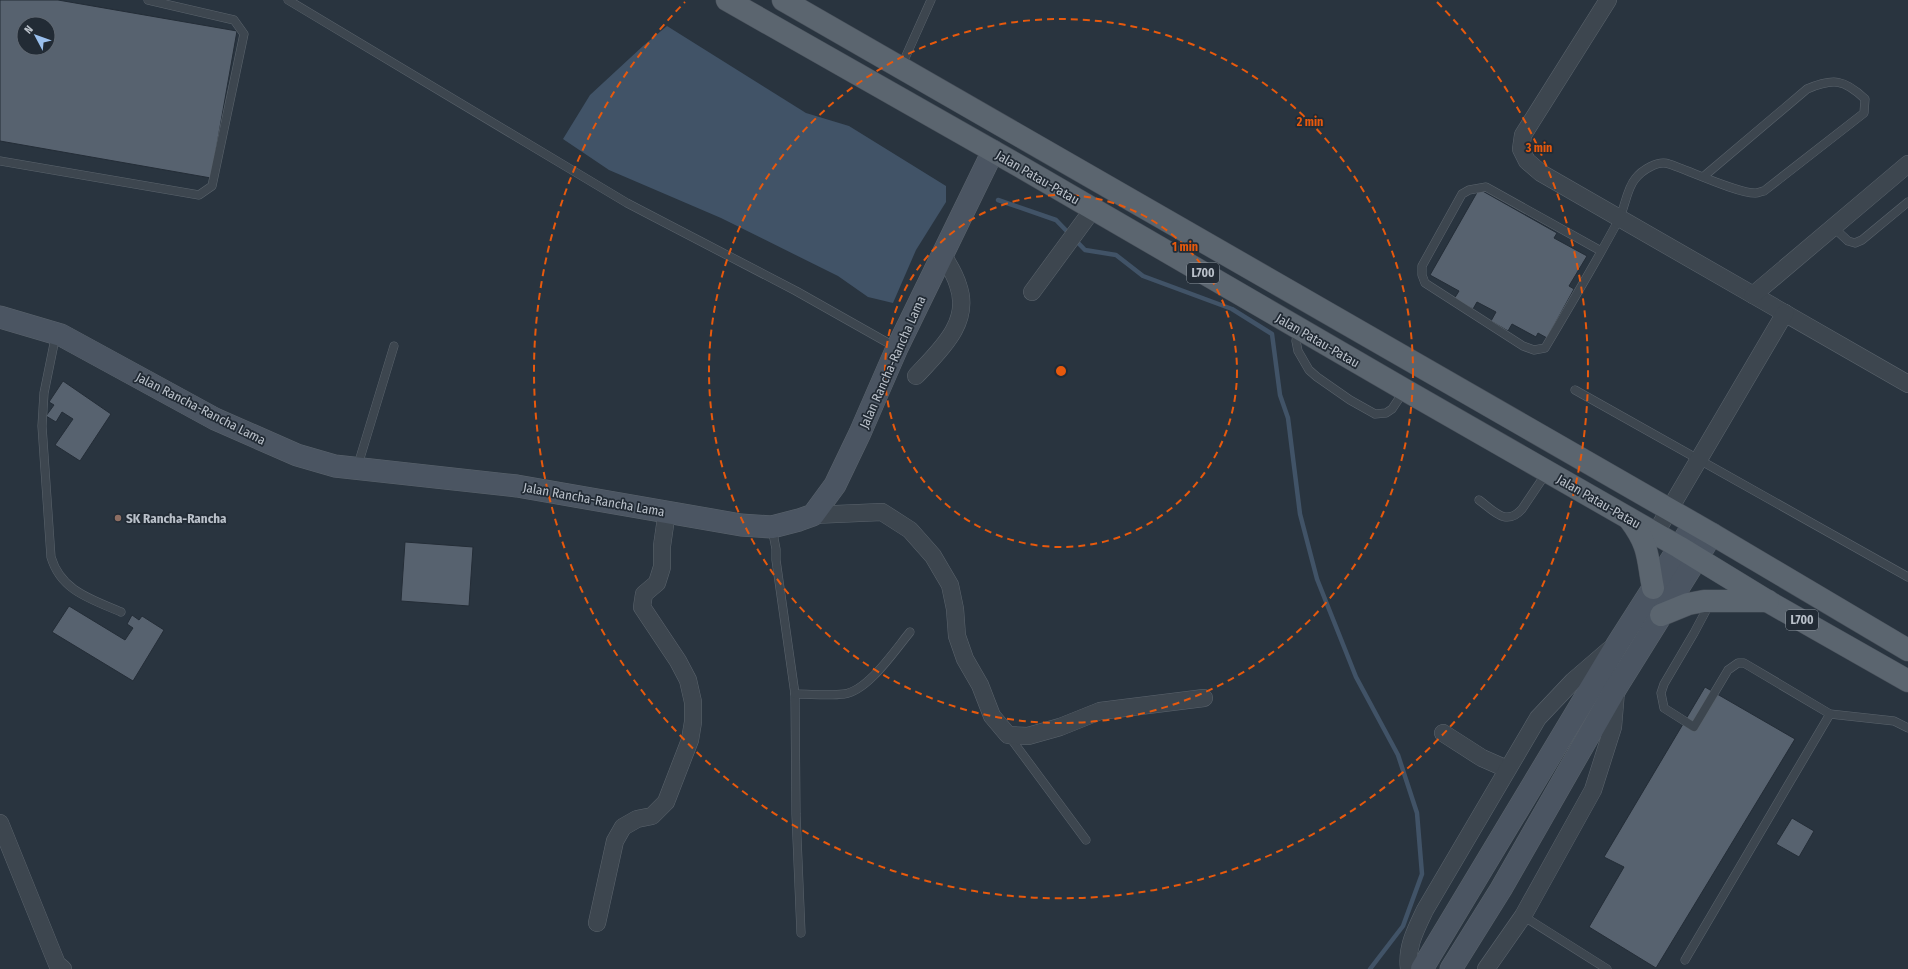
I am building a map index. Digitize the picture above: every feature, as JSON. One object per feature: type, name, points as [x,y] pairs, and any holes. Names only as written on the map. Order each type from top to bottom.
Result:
[{"type":"main road","name":"Jalan Patau-Patau","points":[[727,0],[993,151],[1628,519],[1688,552],[1769,602],[1908,681]]},
{"type":"main road","name":"Jalan Patau-Patau","points":[[783,0],[1703,529],[1908,650]]},
{"type":"main road","points":[[1628,519],[1643,537],[1648,555],[1653,588]]},
{"type":"main road","points":[[1661,615],[1688,604],[1711,600],[1769,602]]},
{"type":"street","points":[[1608,0],[1523,135],[1521,150],[1527,161],[1541,173],[1619,219],[1908,384]]},
{"type":"street","name":"Jalan Rancha-Rancha Lama","points":[[0,317],[56,333],[215,419],[297,455],[335,466],[517,486],[741,525],[772,527],[814,515],[835,485],[860,433],[896,348],[993,151]]},
{"type":"street","points":[[1753,295],[1908,164]]},
{"type":"street","points":[[1032,292],[1093,209]]},
{"type":"street","points":[[916,376],[947,342],[958,324],[962,305],[959,285],[942,255]]},
{"type":"street","points":[[1655,534],[1785,313]]},
{"type":"street","points":[[597,923],[615,841],[624,826],[637,819],[652,816],[666,802],[690,740],[693,722],[692,702],[688,680],[678,661],[642,607],[644,594],[656,582],[662,567],[662,546],[667,511]]},
{"type":"street","points":[[814,515],[882,512],[910,530],[933,556],[950,585],[956,609],[957,636],[965,659],[980,685],[992,716],[1008,735],[1028,736],[1060,727],[1100,711],[1204,698]]},
{"type":"street","points":[[1451,969],[1501,889],[1616,688],[1661,615],[1688,552],[1703,529]]},
{"type":"street","points":[[1422,969],[1477,880],[1618,643],[1653,588],[1688,552]]},
{"type":"street","points":[[1409,969],[1410,941],[1425,910],[1538,718],[1573,681],[1618,643]]},
{"type":"street","points":[[1486,969],[1523,916],[1593,790],[1613,727],[1616,688]]},
{"type":"street","points":[[1443,733],[1482,758],[1507,769]]},
{"type":"street","points":[[0,823],[57,964],[63,969]]},
{"type":"lane","points":[[0,161],[199,195],[212,186],[244,34],[234,20],[148,0]]},
{"type":"lane","points":[[288,0],[627,203],[796,291],[896,348]]},
{"type":"lane","points":[[900,67],[931,0]]},
{"type":"lane","points":[[1601,251],[1486,187],[1478,188],[1462,194],[1422,266],[1422,275],[1425,283],[1523,346],[1534,350],[1545,348],[1601,251],[1619,219],[1634,180],[1643,171],[1653,165],[1667,163],[1703,177],[1747,192],[1756,193],[1764,190],[1864,113],[1866,99],[1844,83],[1825,82],[1807,89],[1703,177]]},
{"type":"lane","points":[[1833,227],[1848,241],[1855,243],[1862,240],[1908,202]]},
{"type":"lane","points":[[1298,328],[1296,341],[1298,351],[1311,372],[1356,403],[1376,414],[1386,413],[1392,409],[1405,390]]},
{"type":"lane","points":[[56,333],[44,393],[42,426],[51,557],[55,570],[64,584],[91,599],[121,612]]},
{"type":"lane","points":[[357,469],[394,346]]},
{"type":"lane","points":[[1575,390],[1908,577]]},
{"type":"lane","points":[[1480,500],[1502,518],[1513,516],[1522,509],[1547,472]]},
{"type":"lane","points":[[772,527],[795,694],[796,814],[802,933]]},
{"type":"lane","points":[[1711,600],[1694,633],[1664,684],[1661,693],[1664,708],[1694,727],[1728,670],[1738,663],[1749,664],[1830,714],[1894,721],[1908,728]]},
{"type":"lane","points":[[795,694],[844,694],[856,691],[869,680],[910,632]]},
{"type":"lane","points":[[1685,960],[1830,714]]},
{"type":"lane","points":[[1008,735],[1086,840]]},
{"type":"lane","points":[[1523,916],[1607,969]]},
{"type":"water","points":[[667,26],[806,113],[849,126],[946,186],[946,202],[916,250],[893,303],[868,297],[838,276],[721,218],[609,170],[563,139],[590,95]]},
{"type":"building","points":[[0,0],[58,0],[237,31],[211,178],[0,141]]},
{"type":"building","points":[[1479,189],[1557,233],[1554,238],[1587,256],[1569,286],[1574,289],[1547,338],[1538,333],[1536,337],[1512,324],[1508,331],[1491,321],[1496,312],[1477,302],[1473,309],[1454,299],[1459,291],[1430,275]]},
{"type":"building","points":[[63,381],[111,414],[80,461],[55,445],[73,419],[62,412],[56,422],[46,416],[54,405],[49,402]]},
{"type":"building","points":[[405,542],[473,547],[469,606],[401,601]]},
{"type":"building","points":[[69,606],[125,640],[133,628],[127,624],[132,615],[139,620],[142,616],[164,630],[133,681],[52,632]]},
{"type":"building","points":[[1705,687],[1795,739],[1656,968],[1589,927],[1624,867],[1604,857]]},
{"type":"building","points":[[1792,818],[1814,831],[1799,857],[1776,844]]},
{"type":"waterway","points":[[998,200],[1056,220],[1085,250],[1116,255],[1143,276],[1232,309],[1272,334],[1280,395],[1288,418],[1300,514],[1317,579],[1356,677],[1398,755],[1417,813],[1422,874],[1403,926],[1370,969]]},
{"type":"place","name":"SK Rancha-Rancha","points":[[118,518]]}]
